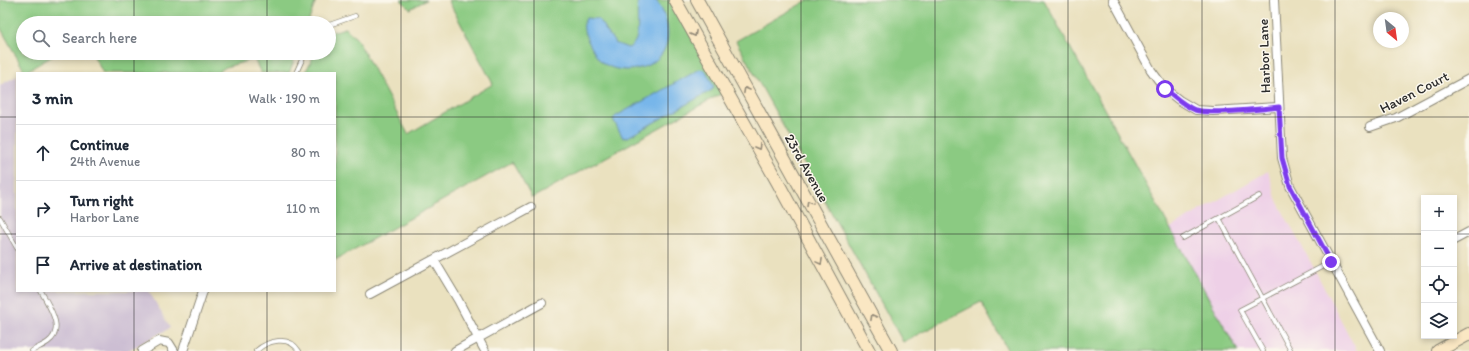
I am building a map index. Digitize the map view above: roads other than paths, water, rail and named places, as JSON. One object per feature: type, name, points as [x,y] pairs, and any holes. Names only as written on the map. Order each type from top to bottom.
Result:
[{"type":"main road","points":[[675,0],[778,183],[869,351]]},
{"type":"main road","name":"23rd Avenue","points":[[697,0],[892,351]]},
{"type":"main road","points":[[1438,351],[1469,334]]},
{"type":"street","points":[[1113,0],[1151,70],[1165,89],[1178,100],[1196,110],[1213,111],[1279,107]]},
{"type":"street","name":"Harbor Lane","points":[[1274,0],[1282,158],[1290,186],[1380,351]]},
{"type":"street","name":"Haven Court","points":[[1370,127],[1396,118],[1469,79]]},
{"type":"street","points":[[370,294],[532,207]]},
{"type":"street","points":[[1457,238],[1469,232]]},
{"type":"street","points":[[434,260],[458,300],[485,351]]},
{"type":"street","points":[[183,351],[203,292]]},
{"type":"street","points":[[455,351],[542,303]]},
{"type":"street","points":[[142,351],[159,341],[169,343],[174,351]]},
{"type":"lane","points":[[336,23],[355,16]]},
{"type":"lane","points":[[296,72],[302,60]]},
{"type":"lane","points":[[1182,238],[1259,196]]},
{"type":"lane","points":[[0,218],[16,246]]},
{"type":"lane","points":[[1219,218],[1292,351]]},
{"type":"lane","points":[[1263,351],[1240,310],[1331,262]]},
{"type":"lane","points":[[32,351],[49,341],[56,333],[56,325],[51,310],[42,292]]},
{"type":"lane","points":[[256,351],[263,345],[285,340],[296,346],[299,351]]},
{"type":"water","points":[[656,0],[662,10],[668,31],[664,51],[657,59],[648,65],[636,69],[621,70],[606,65],[598,58],[588,41],[584,28],[586,18],[598,19],[615,43],[628,48],[633,45],[636,40],[638,27],[638,7],[639,1]]},
{"type":"water","points":[[700,69],[706,71],[714,87],[712,90],[628,137],[623,138],[613,119],[616,116]]}]
